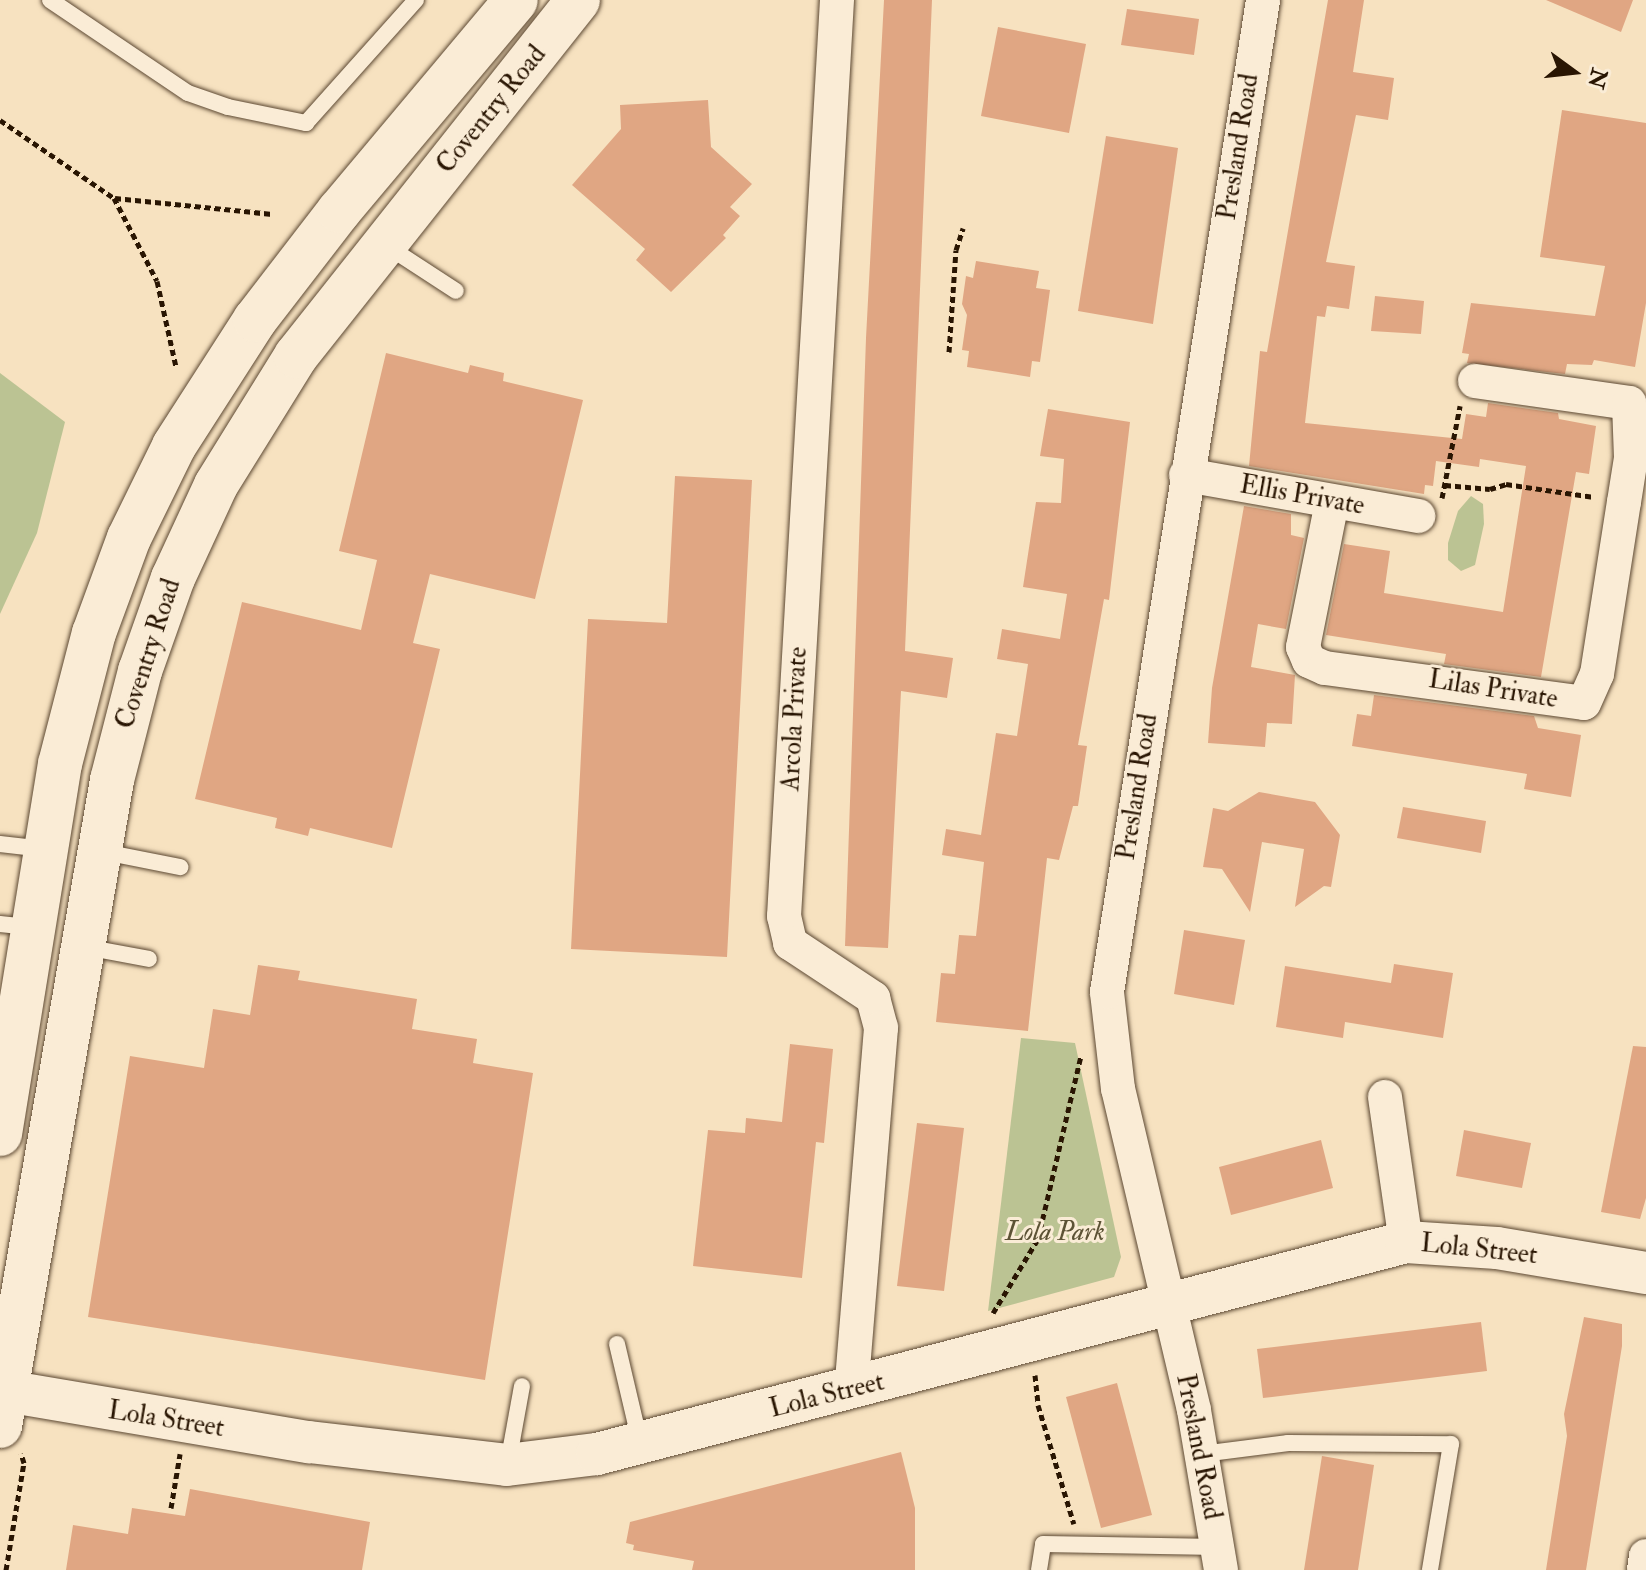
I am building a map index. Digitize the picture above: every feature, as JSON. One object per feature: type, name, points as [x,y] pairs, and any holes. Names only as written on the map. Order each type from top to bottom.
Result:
[{"type":"main road","name":"Coventry Road","points":[[2,1407],[99,851],[136,684],[193,530],[270,395],[382,243],[495,63],[516,0]]},
{"type":"main road","name":"Coventry Road","points":[[0,1134],[16,926],[45,850],[60,764],[94,633],[129,538],[174,446],[264,308],[495,63],[578,0]]},
{"type":"main road","points":[[16,926],[84,947]]},
{"type":"street","name":"Arcola Private","points":[[837,0],[784,916],[790,943],[808,960],[873,998],[881,1028],[851,1390]]},
{"type":"street","name":"Presland Road","points":[[1220,1558],[1202,1454],[1166,1304],[1108,1024],[1107,992],[1263,0]]},
{"type":"street","points":[[1475,381],[1638,393]]},
{"type":"street","name":"Lilas Private","points":[[1332,502],[1303,647],[1309,661],[1325,668],[1584,703],[1597,674],[1631,458],[1638,393]]},
{"type":"street","name":"Ellis Private","points":[[1186,475],[1418,516]]},
{"type":"street","points":[[1385,1097],[1406,1242]]},
{"type":"street","name":"Lola Street","points":[[2,1407],[507,1465],[597,1454],[851,1390],[1406,1242],[1497,1248],[1646,1273]]},
{"type":"street","points":[[1644,1570],[1646,1556]]},
{"type":"lane","points":[[50,0],[188,93],[228,107],[306,123],[416,0]]},
{"type":"lane","points":[[382,243],[456,291]]},
{"type":"lane","points":[[0,844],[45,850]]},
{"type":"lane","points":[[99,851],[180,867]]},
{"type":"lane","points":[[84,947],[149,959]]},
{"type":"lane","points":[[617,1344],[640,1442]]},
{"type":"lane","points":[[507,1465],[522,1386]]},
{"type":"lane","points":[[1202,1454],[1288,1443],[1451,1444],[1430,1570]]},
{"type":"lane","points":[[1039,1570],[1043,1544],[1078,1544],[1220,1558]]},
{"type":"path","points":[[0,120],[114,198],[157,281],[176,367]]},
{"type":"path","points":[[114,198],[272,214]]},
{"type":"path","points":[[949,352],[956,250],[963,228]]},
{"type":"path","points":[[1418,516],[1443,498],[1456,417],[1475,381]]},
{"type":"path","points":[[1445,485],[1490,489],[1506,484],[1624,502]]},
{"type":"path","points":[[989,1321],[1038,1239],[1083,1048],[1108,1024]]},
{"type":"path","points":[[1035,1370],[1038,1405],[1078,1544]]},
{"type":"path","points":[[2,1407],[24,1463],[6,1570]]},
{"type":"path","points":[[171,1508],[182,1445]]},
{"type":"green space","points":[[0,373],[65,422],[37,533],[0,614]]},
{"type":"green space","points":[[1471,496],[1483,504],[1484,524],[1475,565],[1461,571],[1448,560],[1448,543],[1458,511]]},
{"type":"green space","name":"Lola Park","points":[[1021,1038],[1075,1043],[1121,1257],[1114,1277],[988,1311]]},
{"type":"building","points":[[884,0],[932,0],[905,651],[953,658],[947,698],[901,691],[888,948],[845,946],[866,338]]},
{"type":"building","points":[[1328,0],[1364,0],[1353,72],[1394,78],[1388,120],[1356,115],[1326,262],[1355,266],[1349,309],[1327,306],[1325,317],[1317,316],[1305,423],[1462,439],[1466,414],[1486,417],[1488,403],[1558,413],[1559,419],[1596,426],[1589,474],[1576,472],[1541,677],[1444,664],[1446,654],[1326,635],[1344,544],[1390,551],[1384,593],[1503,612],[1526,466],[1480,459],[1479,467],[1436,461],[1433,486],[1425,485],[1424,494],[1249,466],[1260,351],[1267,352]]},
{"type":"building","points":[[1546,0],[1633,0],[1621,32]]},
{"type":"building","points":[[1127,9],[1199,19],[1194,55],[1121,45]]},
{"type":"building","points":[[998,27],[1086,44],[1069,133],[981,116]]},
{"type":"building","points":[[708,100],[711,147],[752,184],[730,207],[740,216],[723,235],[726,238],[671,292],[636,260],[645,249],[572,185],[621,129],[620,105]]},
{"type":"building","points":[[1562,110],[1646,123],[1646,303],[1635,367],[1594,360],[1592,365],[1567,364],[1565,374],[1467,363],[1469,354],[1462,353],[1471,303],[1595,316],[1605,266],[1540,257]]},
{"type":"building","points":[[1106,136],[1178,148],[1153,324],[1078,311]]},
{"type":"building","points":[[976,261],[1039,271],[1036,288],[1050,290],[1040,362],[1032,361],[1030,377],[967,367],[969,351],[962,350],[967,315],[962,304],[966,276],[973,278]]},
{"type":"building","points":[[1375,296],[1424,301],[1421,334],[1371,331]]},
{"type":"building","points":[[386,353],[468,373],[470,365],[504,373],[503,381],[583,400],[535,599],[430,574],[413,643],[440,649],[392,848],[310,828],[308,836],[275,828],[277,818],[195,799],[242,602],[361,630],[377,560],[339,551]]},
{"type":"building","points":[[1048,409],[1130,422],[1109,600],[1104,599],[1078,745],[1087,746],[1078,806],[1073,806],[1059,860],[1047,858],[1028,1031],[936,1022],[941,973],[955,974],[959,935],[976,936],[984,862],[942,855],[946,829],[981,835],[996,733],[1017,736],[1028,664],[997,659],[1002,629],[1060,639],[1067,594],[1023,587],[1036,502],[1061,503],[1064,459],[1040,456]]},
{"type":"building","points":[[675,476],[752,480],[727,957],[571,949],[588,619],[667,623]]},
{"type":"building","points":[[1244,506],[1291,514],[1291,535],[1304,538],[1286,629],[1258,624],[1251,667],[1295,675],[1292,724],[1267,723],[1265,747],[1208,743],[1212,688]]},
{"type":"building","points":[[1374,695],[1534,716],[1538,728],[1581,735],[1571,797],[1524,789],[1527,774],[1352,746],[1357,714],[1371,716]]},
{"type":"building","points":[[1259,792],[1315,802],[1340,835],[1331,887],[1324,886],[1295,907],[1304,849],[1262,842],[1250,912],[1222,869],[1203,867],[1213,808],[1228,811]]},
{"type":"building","points":[[1403,807],[1486,821],[1481,853],[1397,838]]},
{"type":"building","points":[[1184,930],[1245,940],[1234,1005],[1174,994]]},
{"type":"building","points":[[1394,964],[1453,973],[1443,1038],[1345,1022],[1343,1038],[1276,1027],[1285,966],[1391,983]]},
{"type":"building","points":[[258,965],[300,971],[298,980],[417,999],[412,1029],[477,1039],[473,1063],[533,1073],[485,1380],[88,1317],[130,1056],[204,1068],[213,1009],[250,1015]]},
{"type":"building","points":[[790,1044],[833,1049],[824,1143],[816,1142],[802,1278],[693,1266],[708,1130],[745,1133],[746,1118],[782,1122]]},
{"type":"building","points":[[1633,1046],[1646,1047],[1646,1198],[1640,1219],[1601,1212]]},
{"type":"building","points":[[917,1123],[964,1128],[944,1291],[897,1286]]},
{"type":"building","points":[[1464,1130],[1531,1143],[1522,1188],[1456,1176]]},
{"type":"building","points":[[1321,1140],[1333,1188],[1231,1215],[1219,1167]]},
{"type":"building","points":[[1584,1317],[1622,1324],[1622,1346],[1586,1570],[1546,1570],[1567,1436],[1564,1414]]},
{"type":"building","points":[[1481,1322],[1487,1371],[1263,1398],[1257,1349]]},
{"type":"building","points":[[1117,1383],[1152,1515],[1101,1528],[1066,1397]]},
{"type":"building","points":[[901,1452],[915,1508],[915,1570],[692,1570],[694,1561],[633,1550],[634,1545],[626,1543],[630,1522]]},
{"type":"building","points":[[1322,1456],[1374,1465],[1358,1570],[1304,1570]]},
{"type":"building","points":[[190,1489],[370,1522],[362,1570],[66,1570],[73,1525],[128,1534],[132,1508],[185,1516]]}]
